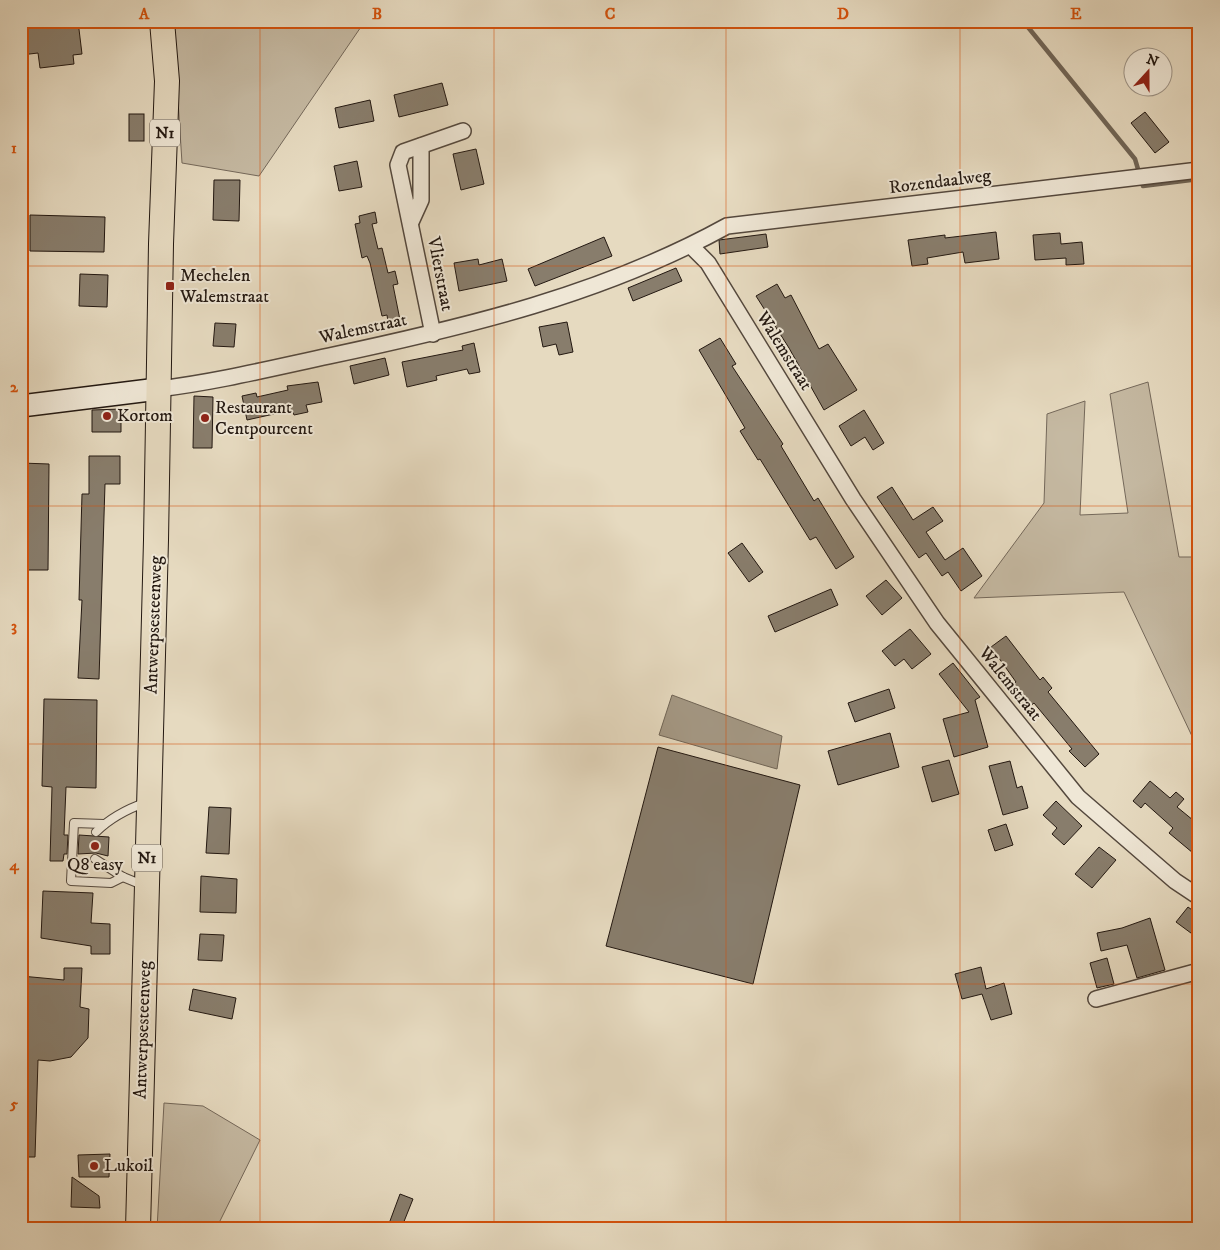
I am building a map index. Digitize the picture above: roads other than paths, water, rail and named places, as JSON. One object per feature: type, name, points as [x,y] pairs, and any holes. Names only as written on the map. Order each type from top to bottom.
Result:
[{"type":"main road","name":"Antwerpsesteenweg","points":[[138,1229],[167,81],[162,21]]},
{"type":"street","name":"Vlierstraat","points":[[433,334],[398,165],[402,152],[463,131]]},
{"type":"street","name":"Vlierstraat","points":[[411,222],[421,200],[421,146]]},
{"type":"street","name":"Rozendaalweg","points":[[691,246],[727,226],[1199,170]]},
{"type":"street","name":"Walemstraat","points":[[158,389],[433,334],[596,285],[691,246],[708,263],[853,499],[937,623],[1078,797],[1175,881],[1199,897]]},
{"type":"street","points":[[21,406],[158,389]]},
{"type":"street","points":[[1096,999],[1199,971]]},
{"type":"lane","points":[[96,832],[104,824],[130,808],[149,801]]},
{"type":"lane","points":[[104,824],[74,822],[71,882],[111,883],[123,877]]},
{"type":"lane","points":[[95,859],[123,877],[146,886]]},
{"type":"waterway","points":[[1023,21],[1135,159],[1143,186],[1199,179]]},
{"type":"place","name":"Mechelen Walemstraat","points":[[170,286]]},
{"type":"place","name":"Kortom","points":[[107,416]]},
{"type":"place","name":"Restaurant Centpourcent","points":[[205,418]]},
{"type":"place","name":"Q8 easy","points":[[95,846]]},
{"type":"place","name":"Lukoil","points":[[94,1166]]}]
